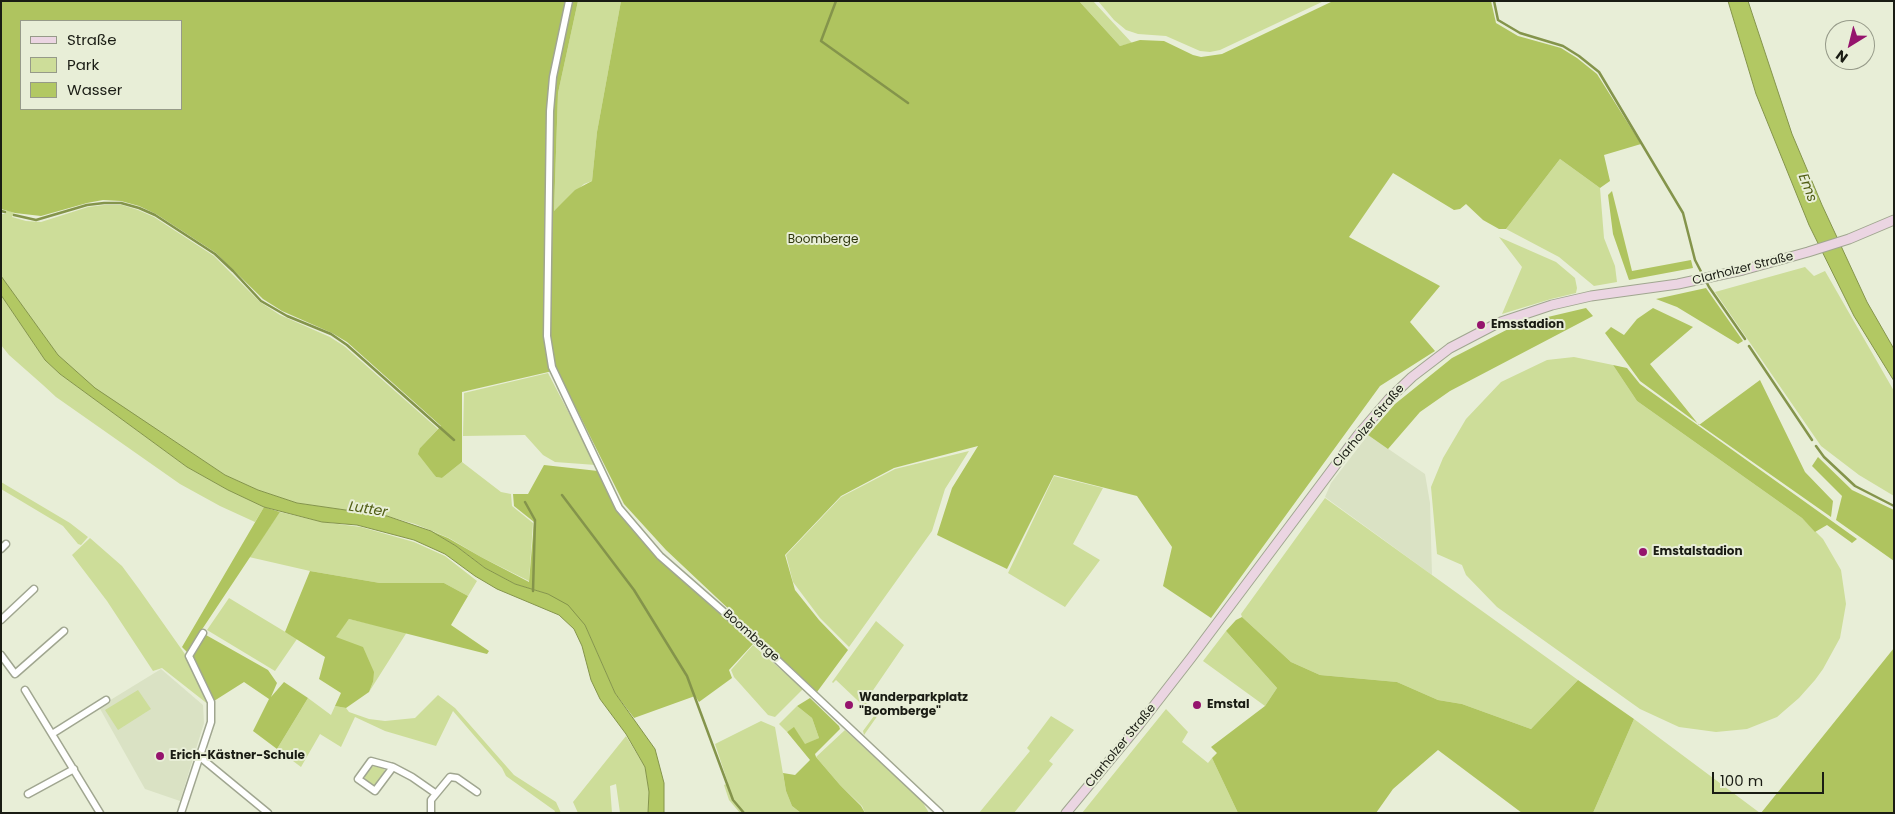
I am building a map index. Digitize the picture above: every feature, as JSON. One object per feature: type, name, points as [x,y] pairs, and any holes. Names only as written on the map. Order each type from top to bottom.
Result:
[{"type":"street","name":"Boomberge","points":[[569,1],[554,77],[550,111],[547,336],[552,367],[556,376],[618,508],[624,515],[660,556],[756,640],[935,811]]},
{"type":"street","name":"Clarholzer Straße","points":[[1066,813],[1139,725],[1358,435],[1389,399],[1412,377],[1450,348],[1516,315],[1591,296],[1678,284],[1712,277],[1812,251],[1849,239],[1894,220]]},
{"type":"street","points":[[1,620],[34,590]]},
{"type":"street","points":[[1,656],[15,674],[64,631]]},
{"type":"street","points":[[181,813],[211,722],[211,702],[189,656],[203,633]]},
{"type":"street","points":[[25,690],[100,813]]},
{"type":"street","points":[[52,734],[106,700]]},
{"type":"street","points":[[200,757],[268,813]]},
{"type":"street","points":[[393,767],[375,791],[358,779],[371,762],[393,767],[435,793]]},
{"type":"street","points":[[28,794],[74,769]]},
{"type":"street","points":[[431,813],[431,800],[435,793],[446,780],[453,776],[477,792]]},
{"type":"shaded area","points":[[1368,435],[1425,474],[1430,503],[1432,575],[1325,497],[1331,483]]},
{"type":"shaded area","name":"Erich-Kästner-Schule","points":[[161,669],[203,705],[204,723],[180,801],[145,789],[99,707]]},
{"type":"green space","name":"Boomberge","points":[[1,1],[578,1],[558,93],[554,211],[575,190],[592,181],[597,132],[621,1],[1079,1],[1120,46],[1140,40],[1164,41],[1201,57],[1222,54],[1333,1],[1491,1],[1496,23],[1518,36],[1561,48],[1597,74],[1641,144],[1604,155],[1610,181],[1600,188],[1560,159],[1506,229],[1499,229],[1483,220],[1466,204],[1460,209],[1454,210],[1393,173],[1349,237],[1440,286],[1410,322],[1435,351],[1380,386],[1211,618],[1163,586],[1172,547],[1137,496],[1054,475],[1007,569],[937,535],[952,488],[978,446],[894,468],[841,496],[785,555],[795,590],[819,620],[848,650],[817,692],[666,550],[624,504],[557,370],[462,392],[462,462],[442,478],[436,477],[418,454],[420,448],[441,426],[347,342],[332,333],[282,311],[263,299],[216,253],[156,214],[139,206],[121,201],[103,200],[41,216],[15,213],[1,209]]},
{"type":"green space","points":[[578,1],[621,1],[597,132],[592,181],[584,184],[554,211],[558,93]]},
{"type":"green space","points":[[1079,1],[1093,1],[1132,43],[1120,46]]},
{"type":"green space","points":[[1098,1],[1324,1],[1220,50],[1210,52],[1200,51],[1166,36],[1138,34],[1126,30],[1114,20]]},
{"type":"green space","points":[[1560,159],[1600,188],[1604,238],[1615,266],[1617,282],[1594,286],[1559,257],[1506,229]]},
{"type":"green space","points":[[1612,191],[1632,271],[1691,260],[1693,268],[1629,280],[1613,234],[1608,195]]},
{"type":"green space","points":[[122,205],[154,217],[214,256],[260,302],[280,315],[330,337],[344,346],[438,429],[420,448],[436,477],[442,478],[462,462],[501,492],[511,494],[512,506],[533,523],[529,581],[481,557],[449,538],[415,524],[387,516],[297,503],[258,490],[225,475],[95,389],[58,355],[1,276],[1,214],[5,214],[7,210],[14,213],[12,217],[26,221],[41,222],[88,207]]},
{"type":"green space","points":[[1499,237],[1556,262],[1575,278],[1576,293],[1502,314],[1522,267]]},
{"type":"green space","points":[[1805,267],[1814,276],[1825,271],[1894,391],[1894,496],[1859,475],[1821,446],[1715,292]]},
{"type":"green space","points":[[1706,288],[1743,341],[1738,344],[1677,307],[1656,299]]},
{"type":"green space","points":[[1,295],[45,360],[60,374],[187,467],[228,490],[264,507],[255,522],[220,506],[180,484],[56,397],[9,355],[1,345]]},
{"type":"green space","points":[[1586,308],[1593,316],[1450,391],[1420,412],[1388,449],[1368,435],[1395,404],[1452,358],[1518,324]]},
{"type":"green space","points":[[1653,308],[1693,327],[1650,364],[1698,423],[1640,381],[1605,333],[1611,327],[1624,335],[1637,319]]},
{"type":"green space","name":"Emstalstadion","points":[[1574,357],[1613,365],[1637,401],[1802,518],[1823,539],[1841,570],[1846,604],[1840,638],[1815,680],[1799,698],[1777,717],[1747,729],[1716,732],[1679,727],[1640,709],[1497,607],[1466,575],[1462,565],[1437,554],[1431,487],[1443,458],[1466,419],[1501,382],[1547,360]]},
{"type":"green space","points":[[1613,365],[1627,368],[1640,384],[1857,539],[1852,543],[1827,525],[1815,532],[1802,518],[1637,401]]},
{"type":"green space","points":[[548,373],[596,465],[555,462],[543,455],[525,435],[463,436],[464,393]]},
{"type":"green space","points":[[1760,380],[1805,472],[1833,501],[1831,517],[1700,425]]},
{"type":"green space","points":[[969,451],[945,489],[932,531],[849,647],[820,618],[793,582],[786,555],[841,497],[895,469]]},
{"type":"green space","points":[[1818,457],[1852,490],[1894,510],[1894,561],[1836,520],[1842,496],[1812,466]]},
{"type":"green space","points":[[544,465],[598,471],[616,510],[659,559],[753,644],[729,670],[732,678],[699,702],[695,696],[634,718],[615,693],[585,625],[548,594],[515,584],[485,568],[456,546],[431,531],[448,538],[529,582],[534,522],[514,506],[513,494],[528,494]]},
{"type":"green space","points":[[1054,476],[1103,488],[1073,544],[1100,560],[1065,607],[1008,573]]},
{"type":"green space","points":[[1,482],[70,523],[88,537],[81,545],[78,544],[63,526],[1,489]]},
{"type":"green space","points":[[1325,498],[1578,680],[1531,729],[1462,704],[1438,700],[1397,682],[1320,675],[1291,662],[1241,614]]},
{"type":"green space","points":[[264,507],[280,512],[187,652],[182,647]]},
{"type":"green space","points":[[280,512],[322,522],[361,527],[414,542],[445,556],[477,581],[468,596],[444,583],[380,583],[310,571],[249,557]]},
{"type":"green space","points":[[90,538],[122,566],[139,589],[187,657],[209,705],[162,668],[153,671],[107,601],[72,555]]},
{"type":"green space","points":[[310,571],[380,583],[444,583],[468,596],[451,625],[489,651],[487,654],[349,619],[336,637],[363,647],[374,672],[373,682],[369,692],[346,708],[335,706],[341,693],[319,679],[325,657],[285,632]]},
{"type":"green space","points":[[229,598],[297,639],[275,671],[207,630]]},
{"type":"green space","points":[[1242,617],[1291,662],[1320,675],[1397,682],[1438,700],[1462,704],[1531,729],[1578,680],[1634,719],[1593,813],[1522,813],[1438,750],[1393,789],[1376,813],[1238,813],[1212,758],[1217,753],[1211,747],[1265,706],[1277,688],[1226,631],[1236,620]]},
{"type":"green space","points":[[349,619],[407,632],[369,692],[373,682],[335,637]]},
{"type":"green space","points":[[876,621],[904,645],[865,702],[878,715],[864,735],[863,731],[874,716],[836,680],[832,682]]},
{"type":"green space","points":[[1226,631],[1277,688],[1265,706],[1203,661]]},
{"type":"green space","points":[[206,635],[268,670],[277,683],[271,697],[284,682],[308,698],[277,749],[253,731],[269,699],[244,682],[214,701],[192,658]]},
{"type":"green space","points":[[753,645],[803,689],[775,717],[768,715],[734,677],[731,670]]},
{"type":"green space","points":[[1894,648],[1894,813],[1761,813]]},
{"type":"green space","points":[[138,690],[151,709],[118,730],[105,710]]},
{"type":"green space","points":[[438,695],[455,708],[514,775],[556,802],[561,813],[554,813],[555,811],[506,776],[502,768],[453,711],[436,746],[385,731],[355,717],[341,747],[320,734],[301,767],[277,749],[308,698],[331,715],[335,706],[346,708],[349,712],[369,719],[385,721],[415,718]]},
{"type":"green space","points":[[810,698],[840,729],[815,754],[816,757],[861,806],[865,813],[801,813],[792,806],[786,791],[783,773],[795,775],[810,760],[787,732],[794,727],[805,744],[819,738],[812,718],[797,706]]},
{"type":"green space","points":[[797,706],[812,718],[819,738],[805,745],[794,728],[787,732],[779,724]]},
{"type":"green space","points":[[1166,709],[1188,732],[1182,742],[1208,763],[1212,758],[1238,813],[1082,813]]},
{"type":"green space","points":[[1051,716],[1074,730],[1049,761],[1053,764],[1014,813],[979,813],[1030,751],[1027,748]]},
{"type":"green space","points":[[1634,719],[1760,813],[1593,813]]},
{"type":"green space","points":[[761,721],[775,727],[786,791],[792,806],[801,813],[740,813],[729,800],[724,785],[728,783],[715,744]]},
{"type":"green space","points":[[845,730],[922,801],[929,813],[865,813],[862,806],[840,785],[816,757]]},
{"type":"green space","points":[[626,736],[645,767],[649,792],[648,813],[620,813],[616,784],[610,786],[612,813],[578,813],[573,802]]},
{"type":"green space","points":[[376,765],[384,767],[385,772],[376,785],[372,785],[365,780],[365,775],[370,768]]},
{"type":"water","name":"Ems","points":[[1728,1],[1748,1],[1792,134],[1822,205],[1867,302],[1894,349],[1894,381],[1854,316],[1809,225],[1756,94]]},
{"type":"water","points":[[1,276],[58,355],[95,388],[225,475],[258,490],[297,503],[387,516],[431,531],[456,546],[485,568],[515,584],[548,594],[568,605],[585,625],[615,693],[655,749],[664,783],[664,813],[648,813],[649,792],[645,767],[626,734],[600,699],[591,680],[582,646],[574,629],[559,615],[497,589],[445,554],[414,540],[357,525],[322,522],[264,507],[228,490],[187,467],[60,374],[45,360],[1,295]]},
{"type":"waterway","points":[[836,1],[821,41],[908,103]]},
{"type":"waterway","points":[[1494,1],[1498,20],[1520,33],[1563,46],[1599,72],[1683,213],[1695,260],[1709,287],[1745,339]]},
{"type":"waterway","points":[[14,215],[36,220],[87,205],[104,203],[121,203],[155,215],[215,254],[261,301],[287,316],[331,334],[347,345],[454,440]]},
{"type":"waterway","points":[[1,211],[5,212]]},
{"type":"waterway","points":[[1749,346],[1812,440]]},
{"type":"waterway","points":[[1816,446],[1824,457],[1855,486],[1894,506]]},
{"type":"waterway","points":[[562,495],[634,590],[687,676],[733,800],[744,813]]},
{"type":"waterway","points":[[525,502],[535,520],[533,591]]},
{"type":"place","name":"Emsstadion","points":[[1481,325]]},
{"type":"place","name":"Emstalstadion","points":[[1643,552]]},
{"type":"place","name":"Wanderparkplatz \"Boomberge\"","points":[[849,705]]},
{"type":"place","name":"Emstal","points":[[1197,705]]},
{"type":"place","name":"Erich-Kästner-Schule","points":[[160,756]]},
{"type":"water label","name":"Lutter","points":[[368,510]]}]
